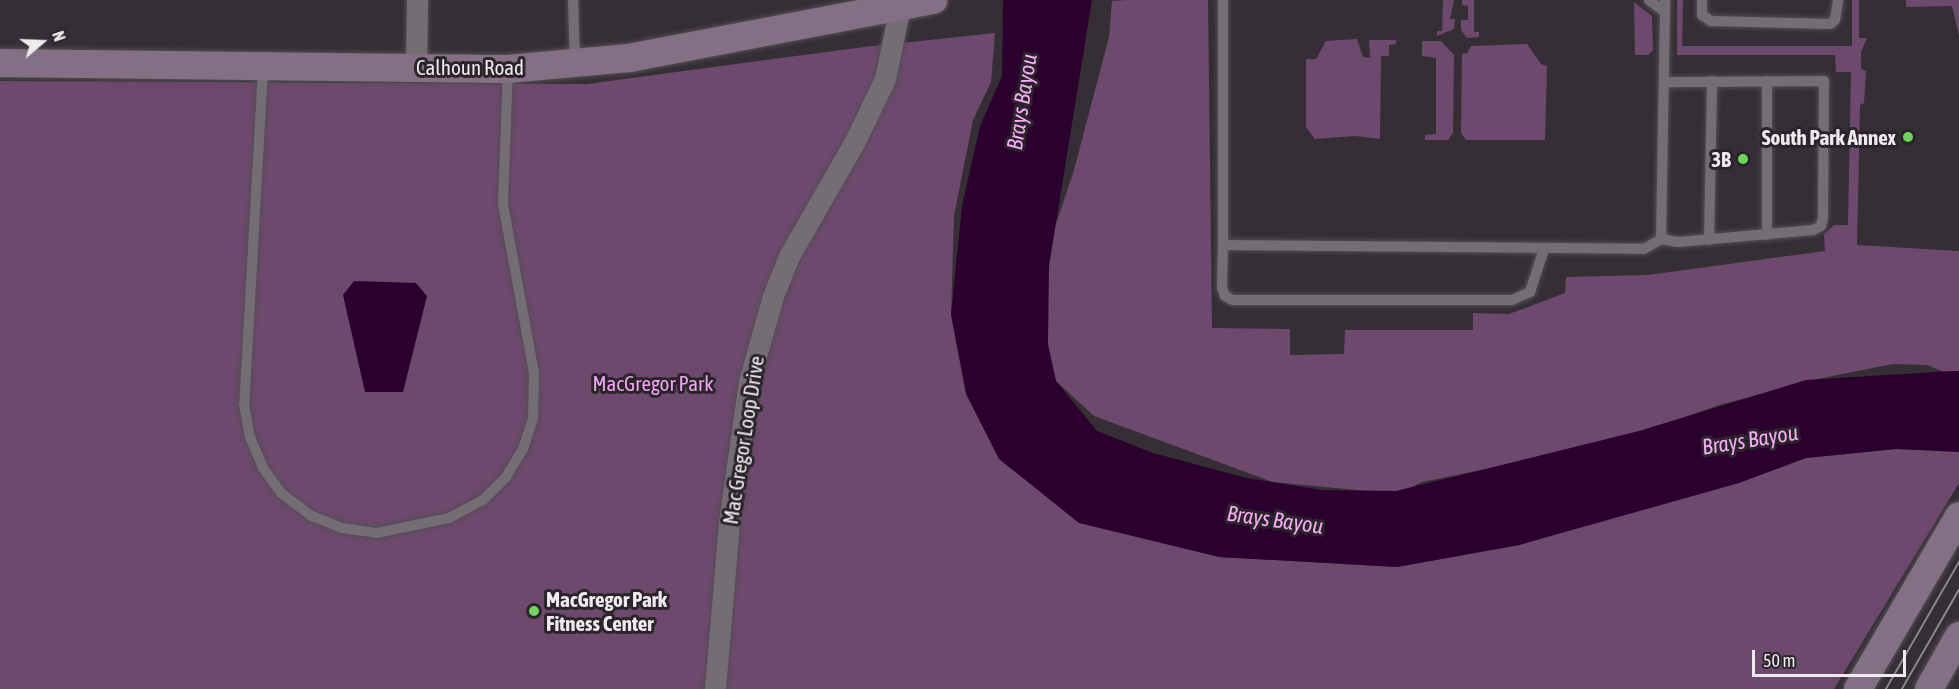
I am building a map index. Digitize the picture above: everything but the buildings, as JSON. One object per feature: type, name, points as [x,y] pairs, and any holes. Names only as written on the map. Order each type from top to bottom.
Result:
[{"type":"street","points":[[416,67],[417,0]]},
{"type":"street","name":"Calhoun Road","points":[[0,63],[508,69],[575,63],[685,48],[900,3],[934,0]]},
{"type":"street","name":"Mac Gregor Loop Drive","points":[[715,689],[719,666],[729,522],[749,381],[772,296],[816,205],[854,143],[885,79],[900,3]]},
{"type":"street","points":[[1858,689],[1959,516]]},
{"type":"street","points":[[1929,689],[1959,636]]},
{"type":"street","points":[[719,666],[734,689]]},
{"type":"lane","points":[[573,0],[575,63]]},
{"type":"lane","points":[[1223,0],[1222,287],[1225,296],[1245,300],[1512,300],[1530,292],[1544,249]]},
{"type":"lane","points":[[1649,0],[1665,12]]},
{"type":"lane","points":[[1661,238],[1665,0]]},
{"type":"lane","points":[[1702,0],[1702,15],[1711,21],[1830,24],[1838,13],[1838,0]]},
{"type":"lane","points":[[263,65],[244,404],[250,437],[263,468],[281,493],[312,516],[342,528],[377,533],[449,518],[483,500],[506,477],[523,449],[532,418],[534,373],[503,204],[508,69]]},
{"type":"lane","points":[[1709,240],[1712,81]]},
{"type":"lane","points":[[1767,81],[1767,234]]},
{"type":"lane","points":[[1223,245],[1644,249],[1661,238],[1678,242],[1709,240],[1813,230],[1821,226],[1824,81],[1665,82]]},
{"type":"green space","points":[[1208,0],[1212,328],[1290,329],[1290,355],[1344,354],[1345,330],[1473,330],[1473,313],[1509,314],[1565,293],[1566,277],[1648,275],[1825,251],[1824,234],[1834,225],[1848,225],[1851,72],[1836,72],[1835,55],[1677,55],[1677,0],[1683,0],[1682,46],[1852,46],[1852,0],[1859,0],[1859,38],[1867,38],[1861,52],[1861,69],[1866,71],[1864,103],[1860,105],[1857,245],[1959,251],[1959,378],[1927,365],[1893,364],[1822,378],[1719,405],[1605,445],[1422,482],[1398,494],[1273,482],[1094,416],[1056,381],[1039,324],[1044,260],[1074,170],[1109,37],[1112,1]]},
{"type":"green space","points":[[1443,0],[1454,0],[1450,19],[1455,19],[1454,29],[1437,36],[1437,31],[1442,31]]},
{"type":"green space","points":[[1462,0],[1474,0],[1474,32],[1479,32],[1479,37],[1467,38],[1461,30],[1461,20],[1468,20],[1468,6],[1462,5]]},
{"type":"green space","points":[[1906,0],[1959,0],[1959,35],[1952,6],[1906,7]]},
{"type":"green space","points":[[1634,2],[1652,16],[1653,50],[1648,55],[1635,55]]},
{"type":"green space","name":"MacGregor Park","points":[[995,33],[991,82],[973,120],[954,216],[951,315],[1219,557],[1397,567],[1519,545],[1806,458],[1896,449],[1959,451],[1959,483],[1834,689],[0,689],[0,81],[587,84],[864,47]]},
{"type":"green space","points":[[1357,39],[1363,57],[1370,58],[1369,40],[1396,40],[1396,44],[1389,45],[1389,56],[1381,56],[1380,139],[1355,136],[1315,139],[1306,127],[1306,59],[1316,59],[1326,41]]},
{"type":"green space","points":[[1422,41],[1441,41],[1454,55],[1453,133],[1448,140],[1425,140],[1425,135],[1436,134],[1436,58],[1422,56]]},
{"type":"green space","points":[[1527,44],[1541,64],[1547,66],[1545,140],[1466,140],[1461,133],[1462,54],[1467,53],[1471,46]]},
{"type":"water","name":"Brays Bayou","points":[[1003,0],[1092,0],[1049,266],[1048,344],[1056,381],[1097,431],[1153,453],[1247,478],[1322,490],[1396,491],[1639,431],[1806,380],[1959,371],[1959,452],[1896,449],[1806,458],[1739,483],[1519,545],[1397,567],[1219,557],[1079,523],[999,459],[966,394],[951,315],[962,206],[980,126],[1002,76]]},
{"type":"water","points":[[354,281],[416,283],[427,296],[403,392],[365,392],[343,295]]},
{"type":"tram line","points":[[1886,689],[1959,562]]},
{"type":"tram line","points":[[1902,689],[1959,590]]},
{"type":"place","name":"South Park Annex","points":[[1908,137]]},
{"type":"place","name":"3B","points":[[1743,159]]},
{"type":"place","name":"MacGregor Park Fitness Center","points":[[534,611]]}]
